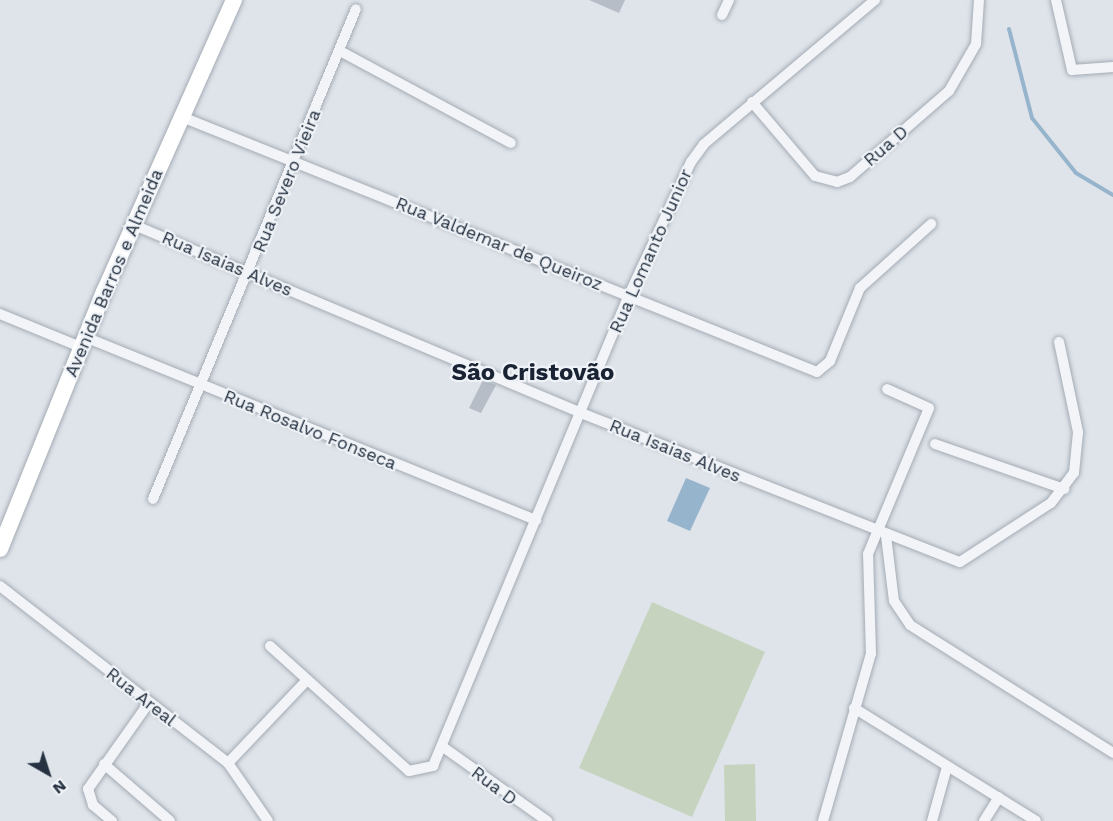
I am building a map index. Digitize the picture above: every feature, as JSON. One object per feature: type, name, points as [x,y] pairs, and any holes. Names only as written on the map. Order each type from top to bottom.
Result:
[{"type":"street","name":"Avenida Barros e Almeida","points":[[0,549],[83,342],[234,0]]},
{"type":"street","points":[[722,15],[729,0]]},
{"type":"street","name":"Rua Lomanto Junior","points":[[307,680],[410,771],[433,766],[443,747],[628,297],[696,152],[752,102],[875,0]]},
{"type":"street","name":"Rua D","points":[[752,102],[815,176],[837,182],[850,177],[949,91],[975,44],[979,0]]},
{"type":"street","points":[[1056,0],[1065,58],[1078,72],[1113,67]]},
{"type":"street","name":"Rua Severo Vieira","points":[[153,499],[249,274],[356,9]]},
{"type":"street","points":[[340,51],[511,143]]},
{"type":"street","name":"Rua Valdemar de Queiroz","points":[[182,117],[817,372],[830,361],[860,288],[931,224]]},
{"type":"street","name":"Rua Isaias Alves","points":[[134,225],[581,413],[874,532],[968,561],[1064,489]]},
{"type":"street","name":"Rua Rosalvo Fonseca","points":[[0,314],[200,386],[537,520]]},
{"type":"street","points":[[935,444],[1064,489],[1078,456],[1078,432],[1059,342]]},
{"type":"street","points":[[823,821],[871,654],[867,573],[874,532],[929,408],[887,389]]},
{"type":"street","points":[[886,536],[894,601],[910,625],[1113,753]]},
{"type":"street","name":"Rua Areal","points":[[0,586],[148,704],[228,763],[268,821]]},
{"type":"street","points":[[228,763],[307,680],[270,646]]},
{"type":"street","points":[[112,821],[87,794],[104,764],[148,704]]},
{"type":"street","points":[[854,708],[1036,821]]},
{"type":"street","name":"Rua D","points":[[443,747],[548,821]]},
{"type":"street","points":[[104,764],[170,821]]},
{"type":"street","points":[[932,821],[947,767]]},
{"type":"street","points":[[984,821],[999,797]]},
{"type":"green space","points":[[652,602],[765,652],[692,817],[579,768]]},
{"type":"green space","points":[[755,764],[756,821],[725,821],[724,765]]},
{"type":"water","points":[[686,478],[710,488],[690,531],[667,521]]},
{"type":"building","points":[[589,0],[625,0],[619,13]]},
{"type":"building","points":[[483,380],[496,385],[481,413],[469,408]]},
{"type":"waterway","points":[[1009,29],[1032,118],[1076,173],[1113,195]]},
{"type":"district","name":"São Cristovão","points":[[533,373]]}]
